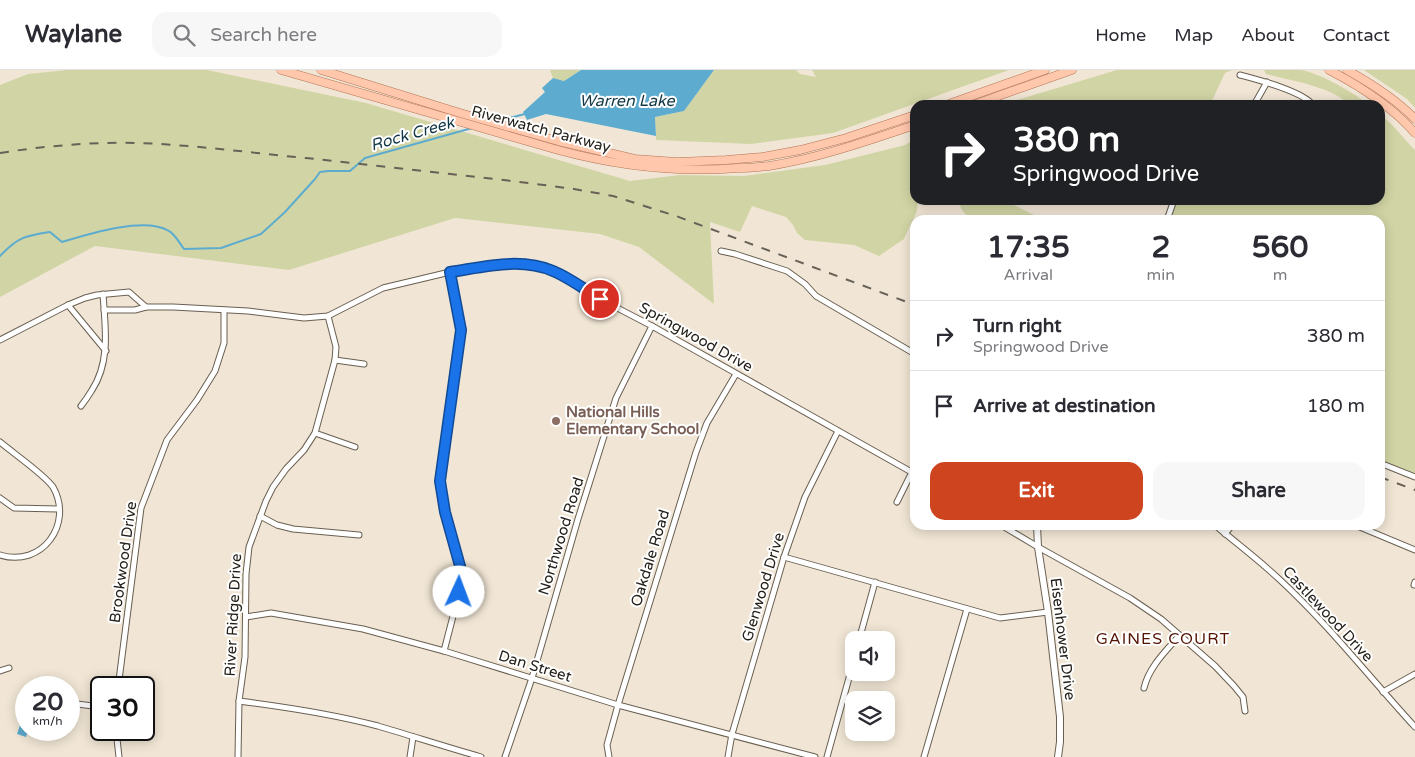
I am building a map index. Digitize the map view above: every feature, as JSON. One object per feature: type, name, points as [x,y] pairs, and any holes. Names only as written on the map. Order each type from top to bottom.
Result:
[{"type":"main road","name":"Riverwatch Parkway","points":[[282,70],[592,159],[659,169],[689,171],[768,166],[860,144],[910,127]]},
{"type":"main road","name":"Riverwatch Parkway","points":[[321,70],[558,141],[635,158],[677,162],[762,157],[800,150],[846,138],[910,117]]},
{"type":"main road","points":[[960,100],[1046,70]]},
{"type":"main road","points":[[987,100],[1072,70]]},
{"type":"main road","points":[[1329,70],[1378,100]]},
{"type":"main road","points":[[1347,70],[1369,82],[1415,119]]},
{"type":"main road","points":[[1385,105],[1415,133]]},
{"type":"street","points":[[1240,75],[1267,82],[1307,97],[1309,100]]},
{"type":"street","points":[[1257,100],[1267,82]]},
{"type":"street","points":[[721,252],[735,254],[787,271],[805,284],[816,296],[910,351]]},
{"type":"street","name":"Springwood Drive","points":[[104,310],[173,307],[248,310],[304,318],[328,316],[383,288],[450,272],[504,264],[532,265],[554,271],[600,299],[652,326],[910,471]]},
{"type":"street","points":[[444,651],[459,592],[460,566],[445,512],[440,481],[461,330],[450,272]]},
{"type":"street","points":[[0,340],[68,305],[97,294],[129,292],[146,307]]},
{"type":"street","points":[[81,406],[93,389],[106,351],[103,294]]},
{"type":"street","points":[[68,305],[106,351]]},
{"type":"street","name":"Brookwood Drive","points":[[120,676],[141,508],[167,440],[215,372],[224,343],[224,310]]},
{"type":"street","name":"River Ridge Drive","points":[[238,757],[240,701],[245,657],[246,574],[249,548],[273,487],[286,469],[304,450],[315,433],[335,360],[336,347],[328,316]]},
{"type":"street","name":"Northwood Road","points":[[506,757],[532,678],[578,519],[616,398],[652,326]]},
{"type":"street","points":[[335,360],[364,364]]},
{"type":"street","name":"Oakdale Road","points":[[609,757],[607,745],[618,705],[696,452],[707,423],[736,374]]},
{"type":"street","name":"Glenwood Drive","points":[[728,757],[732,734],[784,557],[804,497],[838,431]]},
{"type":"street","points":[[315,433],[356,447]]},
{"type":"street","points":[[0,442],[51,484],[56,495],[58,509],[58,522],[55,534],[42,549],[32,554],[18,557],[0,555]]},
{"type":"street","points":[[1385,465],[1415,477]]},
{"type":"street","points":[[897,502],[910,480]]},
{"type":"street","points":[[0,498],[14,508],[58,509]]},
{"type":"street","points":[[260,516],[277,525],[293,529],[359,535]]},
{"type":"street","points":[[1009,530],[1130,598],[1162,619],[1215,666],[1234,686],[1242,697],[1245,711]]},
{"type":"street","name":"Eisenhower Drive","points":[[1037,530],[1060,717],[1058,757]]},
{"type":"street","name":"Castlewood Drive","points":[[1221,530],[1279,579],[1336,638],[1415,727]]},
{"type":"street","points":[[1225,534],[1228,530]]},
{"type":"street","points":[[1366,530],[1415,550]]},
{"type":"street","points":[[784,557],[1000,618],[1048,612]]},
{"type":"street","points":[[861,631],[875,582]]},
{"type":"street","points":[[924,757],[967,609]]},
{"type":"street","name":"Dan Street","points":[[246,617],[271,613],[363,629],[444,651],[618,705],[814,757]]},
{"type":"street","points":[[1144,688],[1147,677],[1156,662],[1179,636]]},
{"type":"street","points":[[0,671],[9,668]]},
{"type":"street","points":[[1383,692],[1415,674]]},
{"type":"street","points":[[827,757],[848,681]]},
{"type":"street","points":[[240,701],[285,706],[379,726],[480,757]]},
{"type":"street","points":[[410,757],[412,737]]},
{"type":"street","points":[[117,741],[118,757]]},
{"type":"green space","points":[[67,70],[207,70],[366,103],[630,181],[680,175],[744,176],[825,165],[905,145],[910,142],[910,205],[918,205],[917,211],[915,215],[910,215],[910,226],[904,239],[879,256],[854,245],[805,240],[797,233],[786,217],[752,206],[740,232],[710,222],[714,304],[639,247],[600,234],[455,218],[289,270],[95,246],[0,297],[0,85],[28,74]]},
{"type":"green space","points":[[550,70],[581,70],[564,81],[553,78]]},
{"type":"green space","points":[[714,70],[796,70],[800,74],[816,77],[812,70],[1009,70],[925,100],[910,100],[910,105],[833,133],[751,144],[656,140],[655,117],[684,111]]},
{"type":"green space","points":[[1117,70],[1232,70],[1225,73],[1212,100],[1017,100]]},
{"type":"green space","points":[[1264,70],[1300,70],[1308,72],[1336,84],[1362,100],[1344,100],[1321,89],[1266,74]]},
{"type":"green space","points":[[1364,70],[1415,70],[1415,108],[1407,99]]},
{"type":"green space","points":[[1385,119],[1394,127],[1415,150],[1415,477],[1385,466],[1385,215],[1166,215],[1169,205],[1385,205]]},
{"type":"green space","points":[[960,205],[1014,205],[1034,215],[968,215]]},
{"type":"water","name":"Warren Lake","points":[[581,70],[714,70],[684,111],[655,117],[656,136],[546,114],[527,120],[523,112],[545,92],[542,88],[553,78],[564,81]]},
{"type":"waterway","name":"Rock Creek","points":[[498,121],[525,114]]},
{"type":"waterway","name":"Rock Creek","points":[[0,256],[17,241],[34,235],[50,232],[62,242],[101,231],[146,225],[159,227],[171,232],[184,249],[221,248],[261,234],[285,212],[320,172],[350,171],[365,158],[472,128]]},
{"type":"railway","points":[[0,153],[43,147],[87,144],[152,144],[306,158],[574,189],[613,196],[676,216],[910,303]]},
{"type":"railway","points":[[1385,479],[1415,490]]},
{"type":"place","name":"National Hills Elementary School","points":[[556,421]]},
{"type":"district","name":"GAINES COURT","points":[[1163,638]]},
{"type":"route","points":[[459,592],[460,566],[445,512],[440,481],[461,330],[450,272],[504,264],[532,265],[554,271],[600,299]]}]
